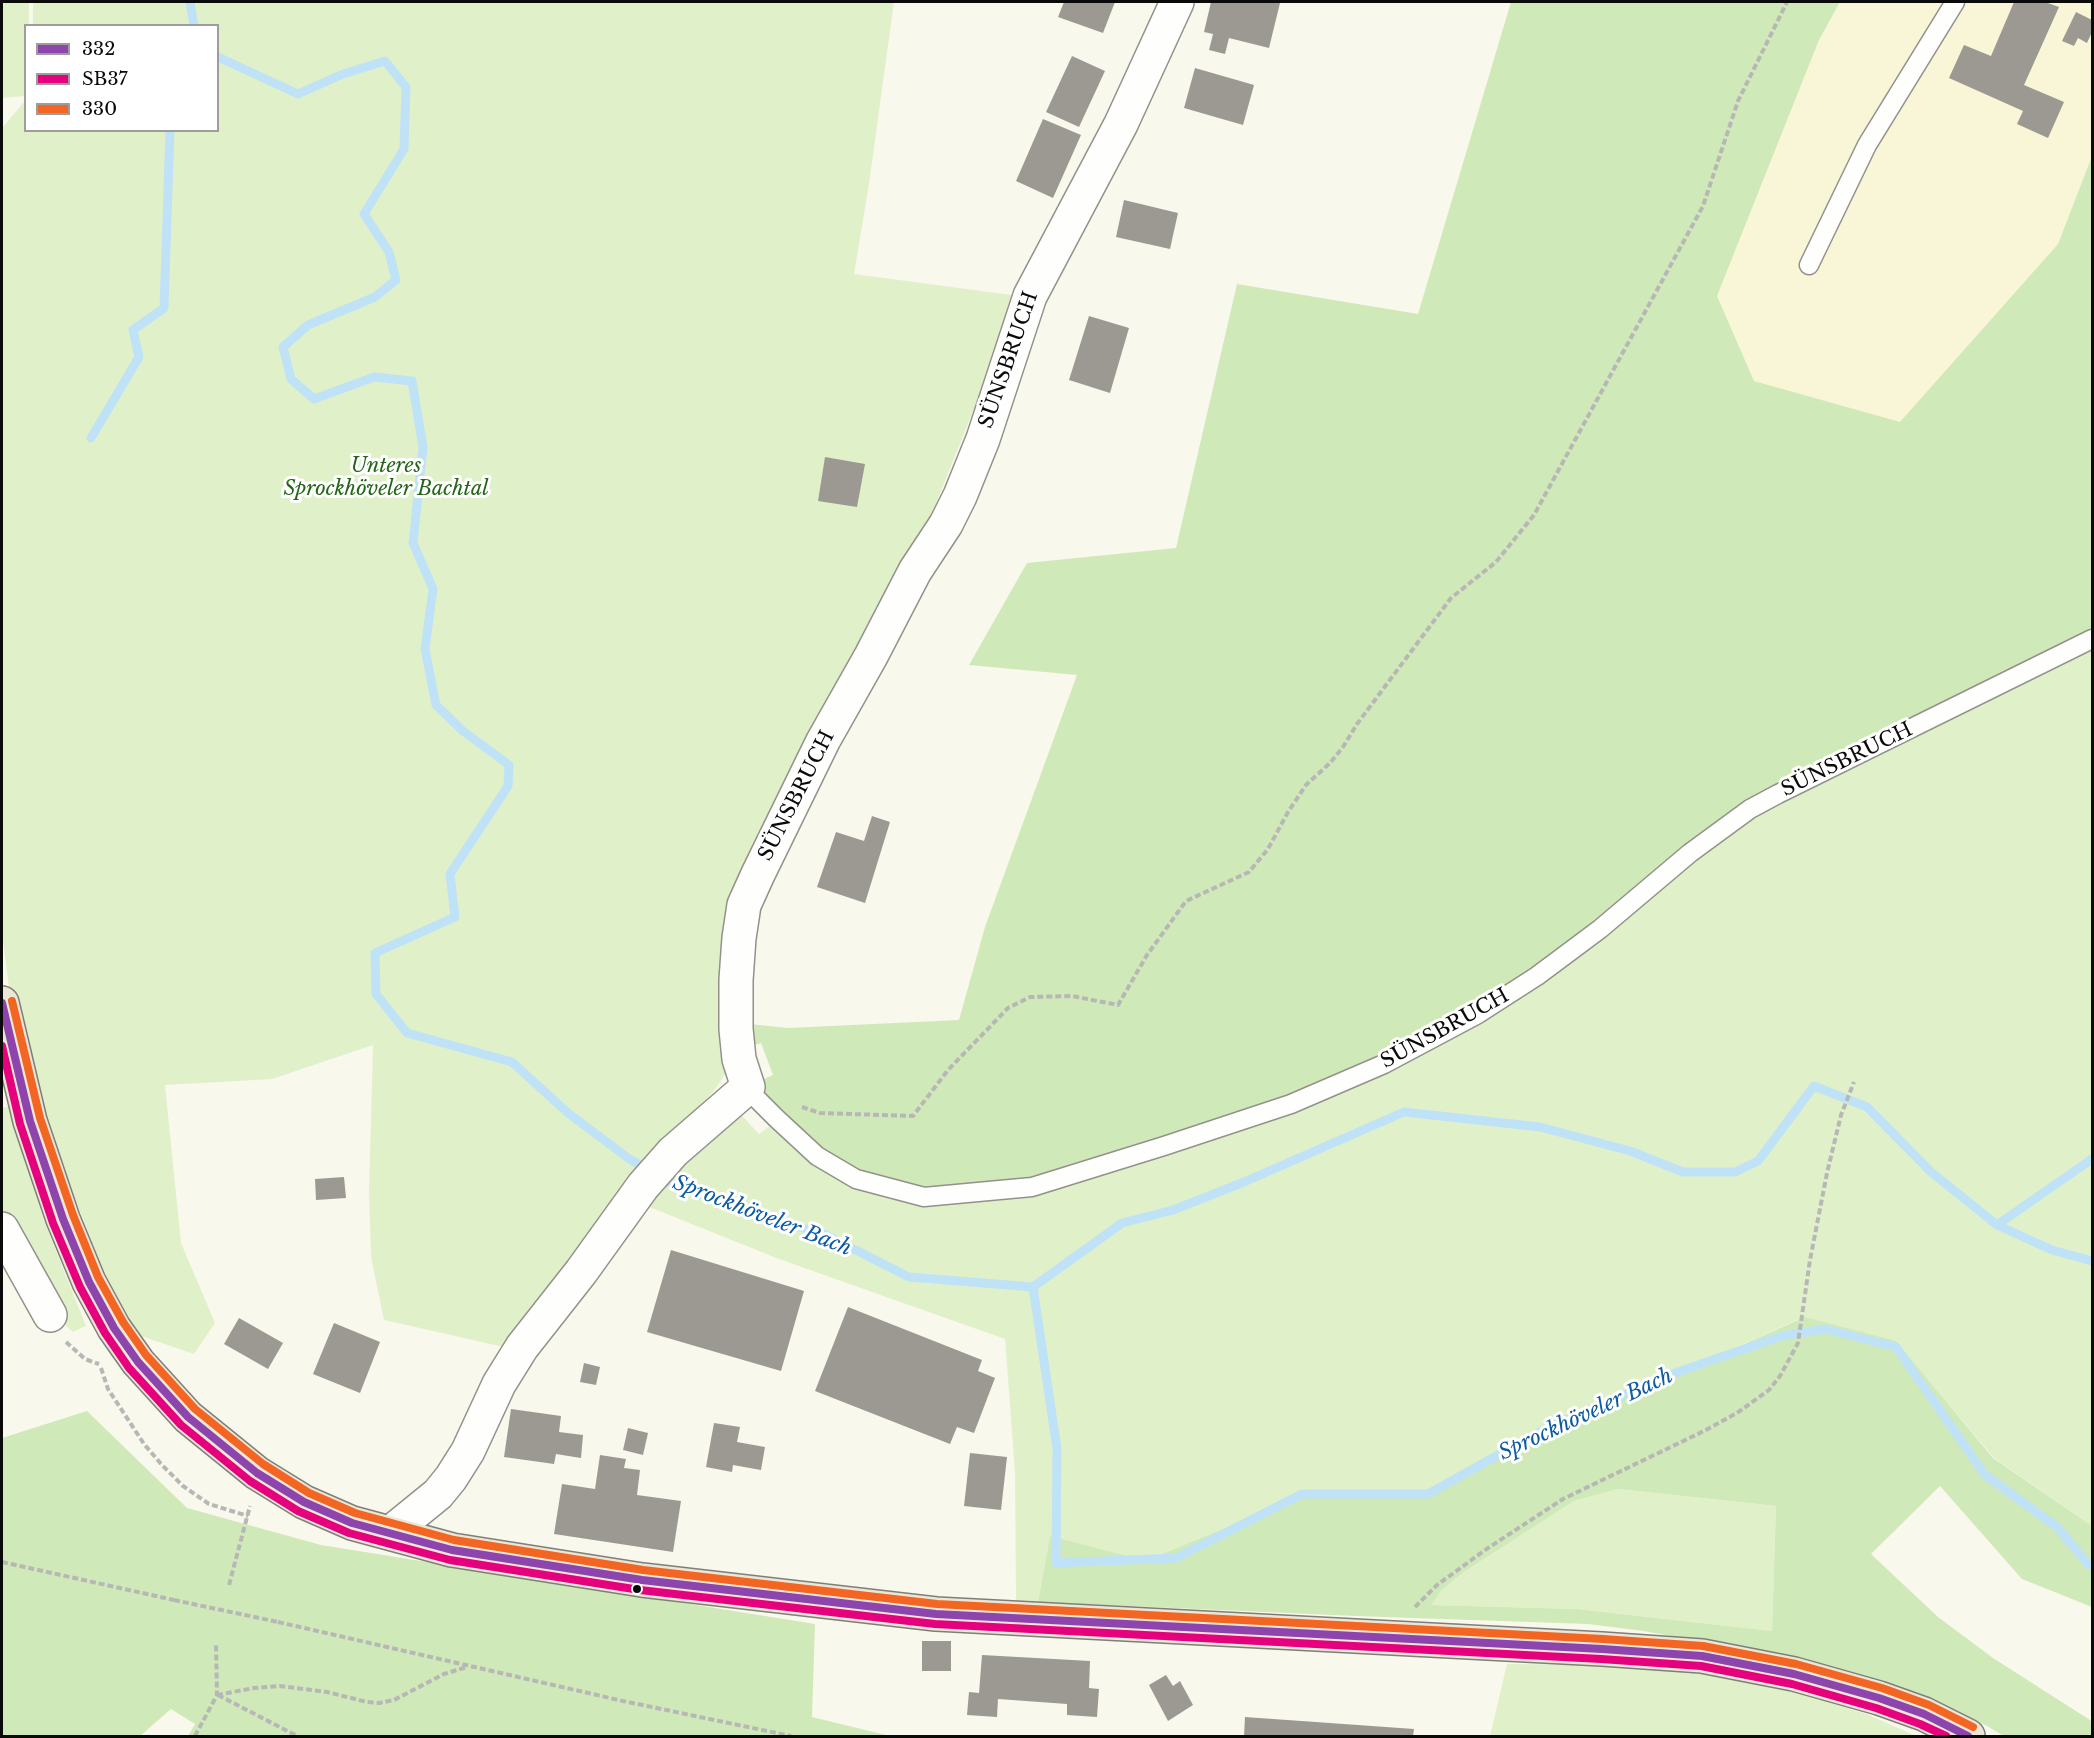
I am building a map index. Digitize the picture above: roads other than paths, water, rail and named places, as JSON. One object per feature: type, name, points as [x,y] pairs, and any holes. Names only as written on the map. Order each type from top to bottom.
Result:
[{"type":"main road","points":[[2,1003],[30,1120],[63,1219],[89,1282],[114,1328],[138,1362],[188,1417],[257,1473],[314,1506],[352,1523],[452,1550],[642,1580],[936,1614],[1702,1656],[1794,1674],[1879,1698],[1924,1714],[1968,1737]]},
{"type":"street","name":"SÜNSBRUCH","points":[[749,1090],[739,1059],[736,1029],[736,980],[744,905],[823,741],[915,571],[946,524],[960,496],[982,439],[1030,296],[1121,124],[1177,2]]},
{"type":"street","points":[[390,1533],[438,1494],[452,1478],[468,1451],[498,1384],[522,1347],[581,1272],[643,1186],[673,1152],[749,1090]]},
{"type":"street","points":[[2,1229],[50,1315]]},
{"type":"lane","points":[[1809,265],[1867,145],[1955,2]]},
{"type":"lane","name":"SÜNSBRUCH","points":[[749,1090],[817,1156],[856,1179],[924,1197],[1032,1187],[1291,1104],[1384,1064],[1478,1014],[1537,976],[1600,929],[1697,847],[1750,809],[2092,639]]},
{"type":"waterway","name":"Sprockhöveler Bach","points":[[190,2],[194,24]]},
{"type":"waterway","name":"Sprockhöveler Bach","points":[[219,57],[298,94],[343,74],[385,61],[406,87],[404,149],[364,214],[389,252],[396,280],[375,297],[308,325],[283,347],[291,379],[314,399],[374,377],[412,381],[423,447],[413,543],[433,589],[425,649],[436,705],[463,731],[509,765],[508,786],[450,874],[455,917],[375,953],[376,994],[407,1033],[512,1062],[568,1113],[628,1158],[671,1183],[730,1206],[826,1235],[909,1277],[1033,1287],[1122,1223],[1173,1210],[1244,1182],[1404,1112],[1540,1127],[1630,1151],[1683,1172],[1735,1172],[1758,1161],[1814,1086],[1867,1107],[1931,1172],[1997,1225],[2052,1250],[2092,1261]]},
{"type":"waterway","points":[[91,438],[139,357],[133,330],[164,308],[170,132]]},
{"type":"waterway","points":[[1997,1225],[2092,1159]]},
{"type":"waterway","name":"Sprockhöveler Bach","points":[[1033,1287],[1057,1449],[1056,1563],[1176,1558],[1302,1494],[1428,1494],[1545,1429],[1678,1372],[1782,1336],[1825,1329],[1896,1347],[1985,1475],[2057,1527],[2092,1566]]},
{"type":"park label","name":"Unteres Sprockhöveler Bachtal","points":[[386,478]]}]
